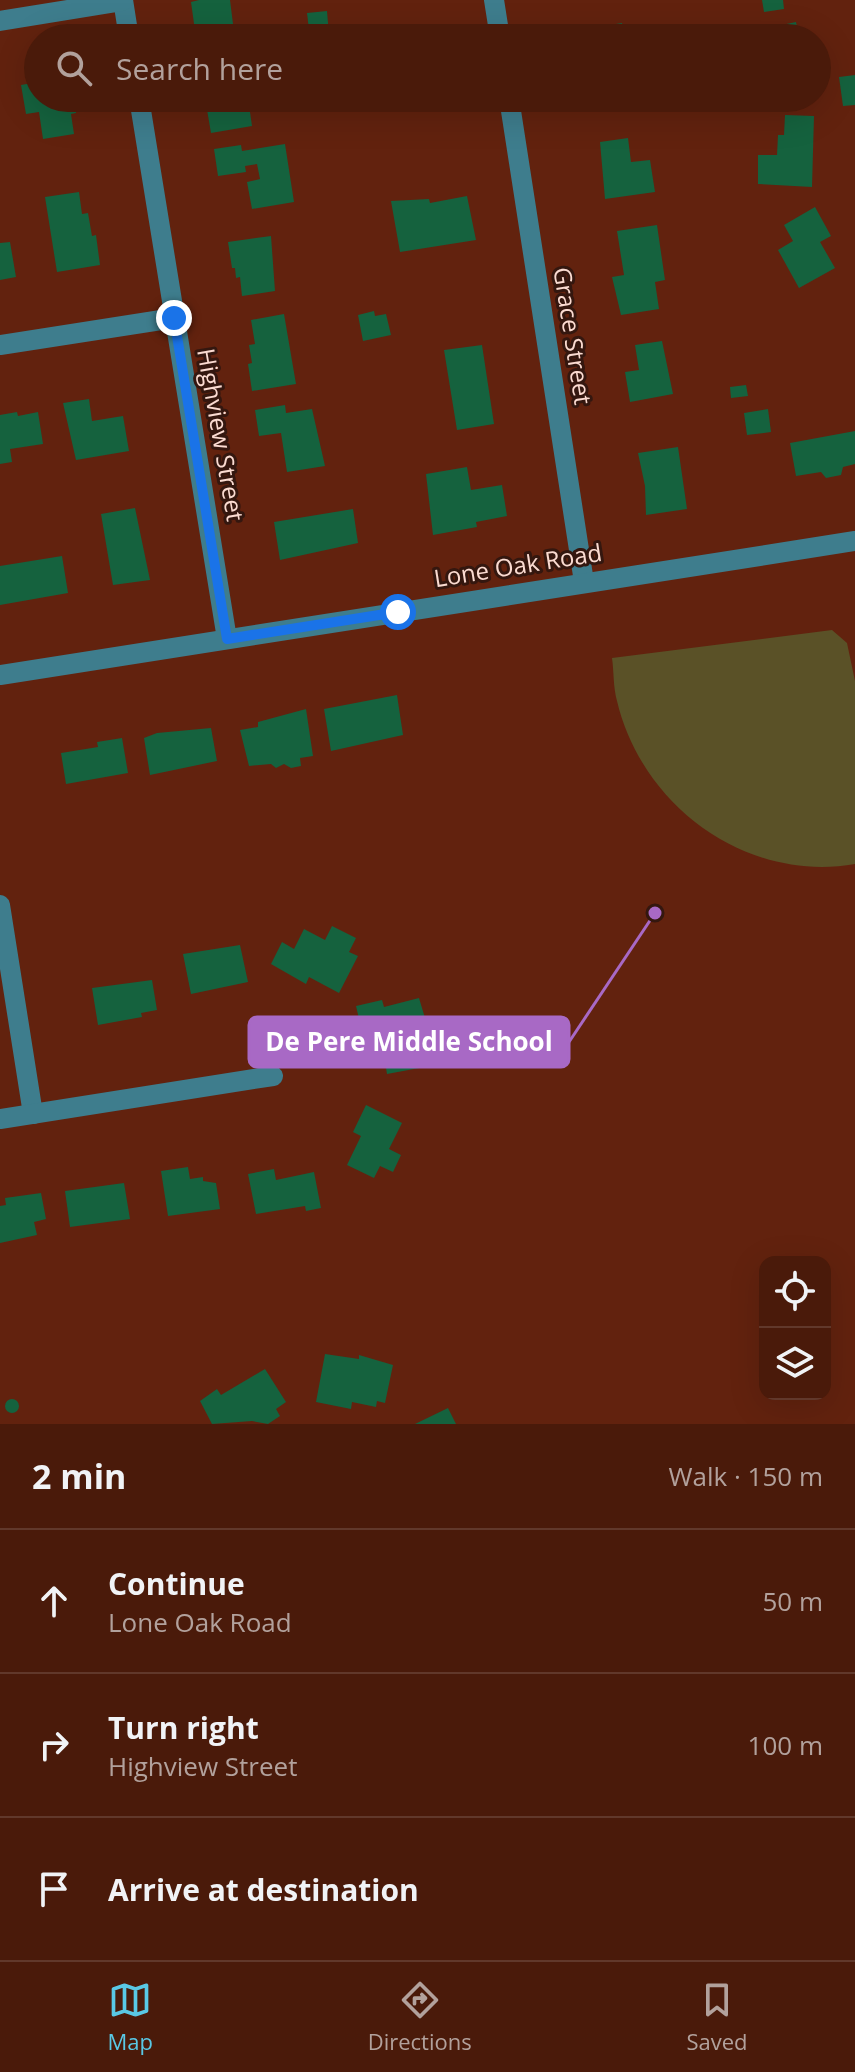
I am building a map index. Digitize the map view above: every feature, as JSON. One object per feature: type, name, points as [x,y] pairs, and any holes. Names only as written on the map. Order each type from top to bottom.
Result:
[{"type":"street","points":[[494,0],[498,24]]},
{"type":"street","points":[[0,21],[123,1],[127,24]]},
{"type":"street","name":"Highview Street","points":[[141,112],[227,639]]},
{"type":"street","name":"Grace Street","points":[[511,112],[584,582]]},
{"type":"street","points":[[0,345],[174,318]]},
{"type":"street","name":"Lone Oak Road","points":[[0,675],[855,541]]},
{"type":"street","points":[[0,905],[33,1114]]},
{"type":"street","points":[[0,1119],[273,1076]]},
{"type":"shaded area","points":[[832,630],[847,643],[855,681],[855,864],[815,867],[775,861],[738,848],[704,829],[675,804],[649,773],[630,739],[617,701],[612,658]]},
{"type":"building","points":[[230,0],[233,24],[194,24],[191,2]]},
{"type":"building","points":[[762,0],[783,0],[784,9],[764,12]]},
{"type":"building","points":[[327,11],[328,24],[308,24],[307,13]]},
{"type":"building","points":[[855,75],[855,105],[843,106],[839,77]]},
{"type":"building","points":[[39,112],[76,112],[71,114],[74,134],[43,139]]},
{"type":"building","points":[[207,112],[250,112],[252,126],[211,133]]},
{"type":"building","points":[[785,115],[814,116],[812,187],[758,184],[758,155],[777,155],[778,135],[784,135]]},
{"type":"building","points":[[628,138],[631,162],[650,160],[655,192],[605,199],[600,142]]},
{"type":"building","points":[[285,144],[294,202],[252,209],[247,182],[260,179],[257,164],[245,166],[246,172],[218,176],[214,149],[241,145],[242,151]]},
{"type":"building","points":[[79,192],[82,214],[88,213],[92,236],[96,235],[100,265],[57,272],[45,197]]},
{"type":"building","points":[[467,196],[476,240],[400,252],[391,201],[429,199],[430,203]]},
{"type":"building","points":[[815,207],[831,236],[820,242],[835,268],[799,288],[778,250],[793,241],[784,225]]},
{"type":"building","points":[[657,225],[665,280],[655,282],[659,309],[621,315],[612,277],[624,275],[617,231]]},
{"type":"building","points":[[271,236],[275,291],[242,296],[240,277],[236,278],[235,268],[232,268],[228,242]]},
{"type":"building","points":[[10,242],[16,277],[0,280],[0,243]]},
{"type":"building","points":[[374,311],[375,316],[386,314],[391,335],[363,341],[358,315]]},
{"type":"building","points":[[284,314],[296,384],[252,391],[249,345],[255,344],[251,320]]},
{"type":"building","points":[[662,341],[673,394],[630,402],[625,372],[639,370],[635,345]]},
{"type":"building","points":[[482,345],[494,424],[457,430],[444,350]]},
{"type":"building","points":[[746,385],[748,396],[731,398],[730,387]]},
{"type":"building","points":[[89,399],[92,421],[123,416],[129,451],[76,460],[63,403]]},
{"type":"building","points":[[285,405],[286,413],[312,409],[325,466],[287,472],[281,433],[259,436],[255,410]]},
{"type":"building","points":[[768,409],[771,432],[747,435],[744,413]]},
{"type":"building","points":[[17,412],[18,416],[38,412],[43,444],[10,449],[12,462],[0,464],[0,415]]},
{"type":"building","points":[[855,431],[855,464],[843,467],[841,475],[826,478],[821,472],[796,476],[790,443]]},
{"type":"building","points":[[678,447],[687,509],[646,515],[645,486],[638,453]]},
{"type":"building","points":[[467,467],[471,490],[502,485],[507,516],[476,522],[477,527],[433,535],[426,474]]},
{"type":"building","points":[[135,508],[150,580],[113,585],[101,514]]},
{"type":"building","points":[[353,509],[358,543],[280,560],[274,522]]},
{"type":"building","points":[[62,556],[68,593],[0,605],[0,566]]},
{"type":"building","points":[[397,695],[403,735],[331,751],[324,709]]},
{"type":"building","points":[[306,709],[313,756],[300,758],[301,766],[291,768],[284,764],[276,768],[271,764],[249,766],[240,730],[258,727],[258,722]]},
{"type":"building","points":[[211,728],[217,761],[150,775],[144,738],[157,733]]},
{"type":"building","points":[[122,738],[128,773],[66,784],[61,753],[98,747],[97,742]]},
{"type":"building","points":[[332,926],[356,938],[349,952],[358,956],[339,993],[309,977],[306,984],[271,964],[282,942],[294,949],[304,929],[325,940]]},
{"type":"building","points":[[240,945],[248,982],[191,994],[183,954]]},
{"type":"building","points":[[152,980],[157,1010],[141,1013],[142,1017],[98,1025],[92,988]]},
{"type":"building","points":[[419,998],[425,1018],[418,1020],[430,1066],[387,1074],[385,1062],[380,1063],[376,1037],[364,1040],[356,1006],[382,1000],[384,1007]]},
{"type":"building","points":[[366,1105],[402,1123],[389,1149],[401,1155],[393,1172],[380,1166],[374,1178],[347,1165],[361,1136],[353,1132]]},
{"type":"building","points":[[188,1167],[190,1179],[203,1177],[203,1181],[216,1183],[220,1209],[168,1216],[161,1171]]},
{"type":"building","points":[[274,1169],[276,1180],[314,1172],[321,1208],[306,1211],[305,1206],[256,1214],[248,1174]]},
{"type":"building","points":[[124,1183],[130,1219],[70,1227],[65,1191]]},
{"type":"building","points":[[41,1193],[46,1219],[34,1222],[37,1235],[0,1243],[0,1206],[6,1205],[5,1198]]},
{"type":"building","points":[[325,1354],[359,1359],[359,1355],[393,1365],[385,1403],[377,1401],[376,1407],[352,1402],[351,1409],[316,1402]]},
{"type":"building","points":[[265,1369],[286,1402],[276,1409],[280,1416],[268,1424],[252,1421],[212,1424],[200,1401],[217,1389],[221,1395]]},
{"type":"building","points":[[12,1399],[19,1406],[12,1413],[5,1406]]},
{"type":"building","points":[[448,1408],[456,1424],[415,1424]]},
{"type":"place","name":"De Pere Middle School","points":[[655,913]]},
{"type":"route","points":[[174,318],[227,639],[398,612]]}]
